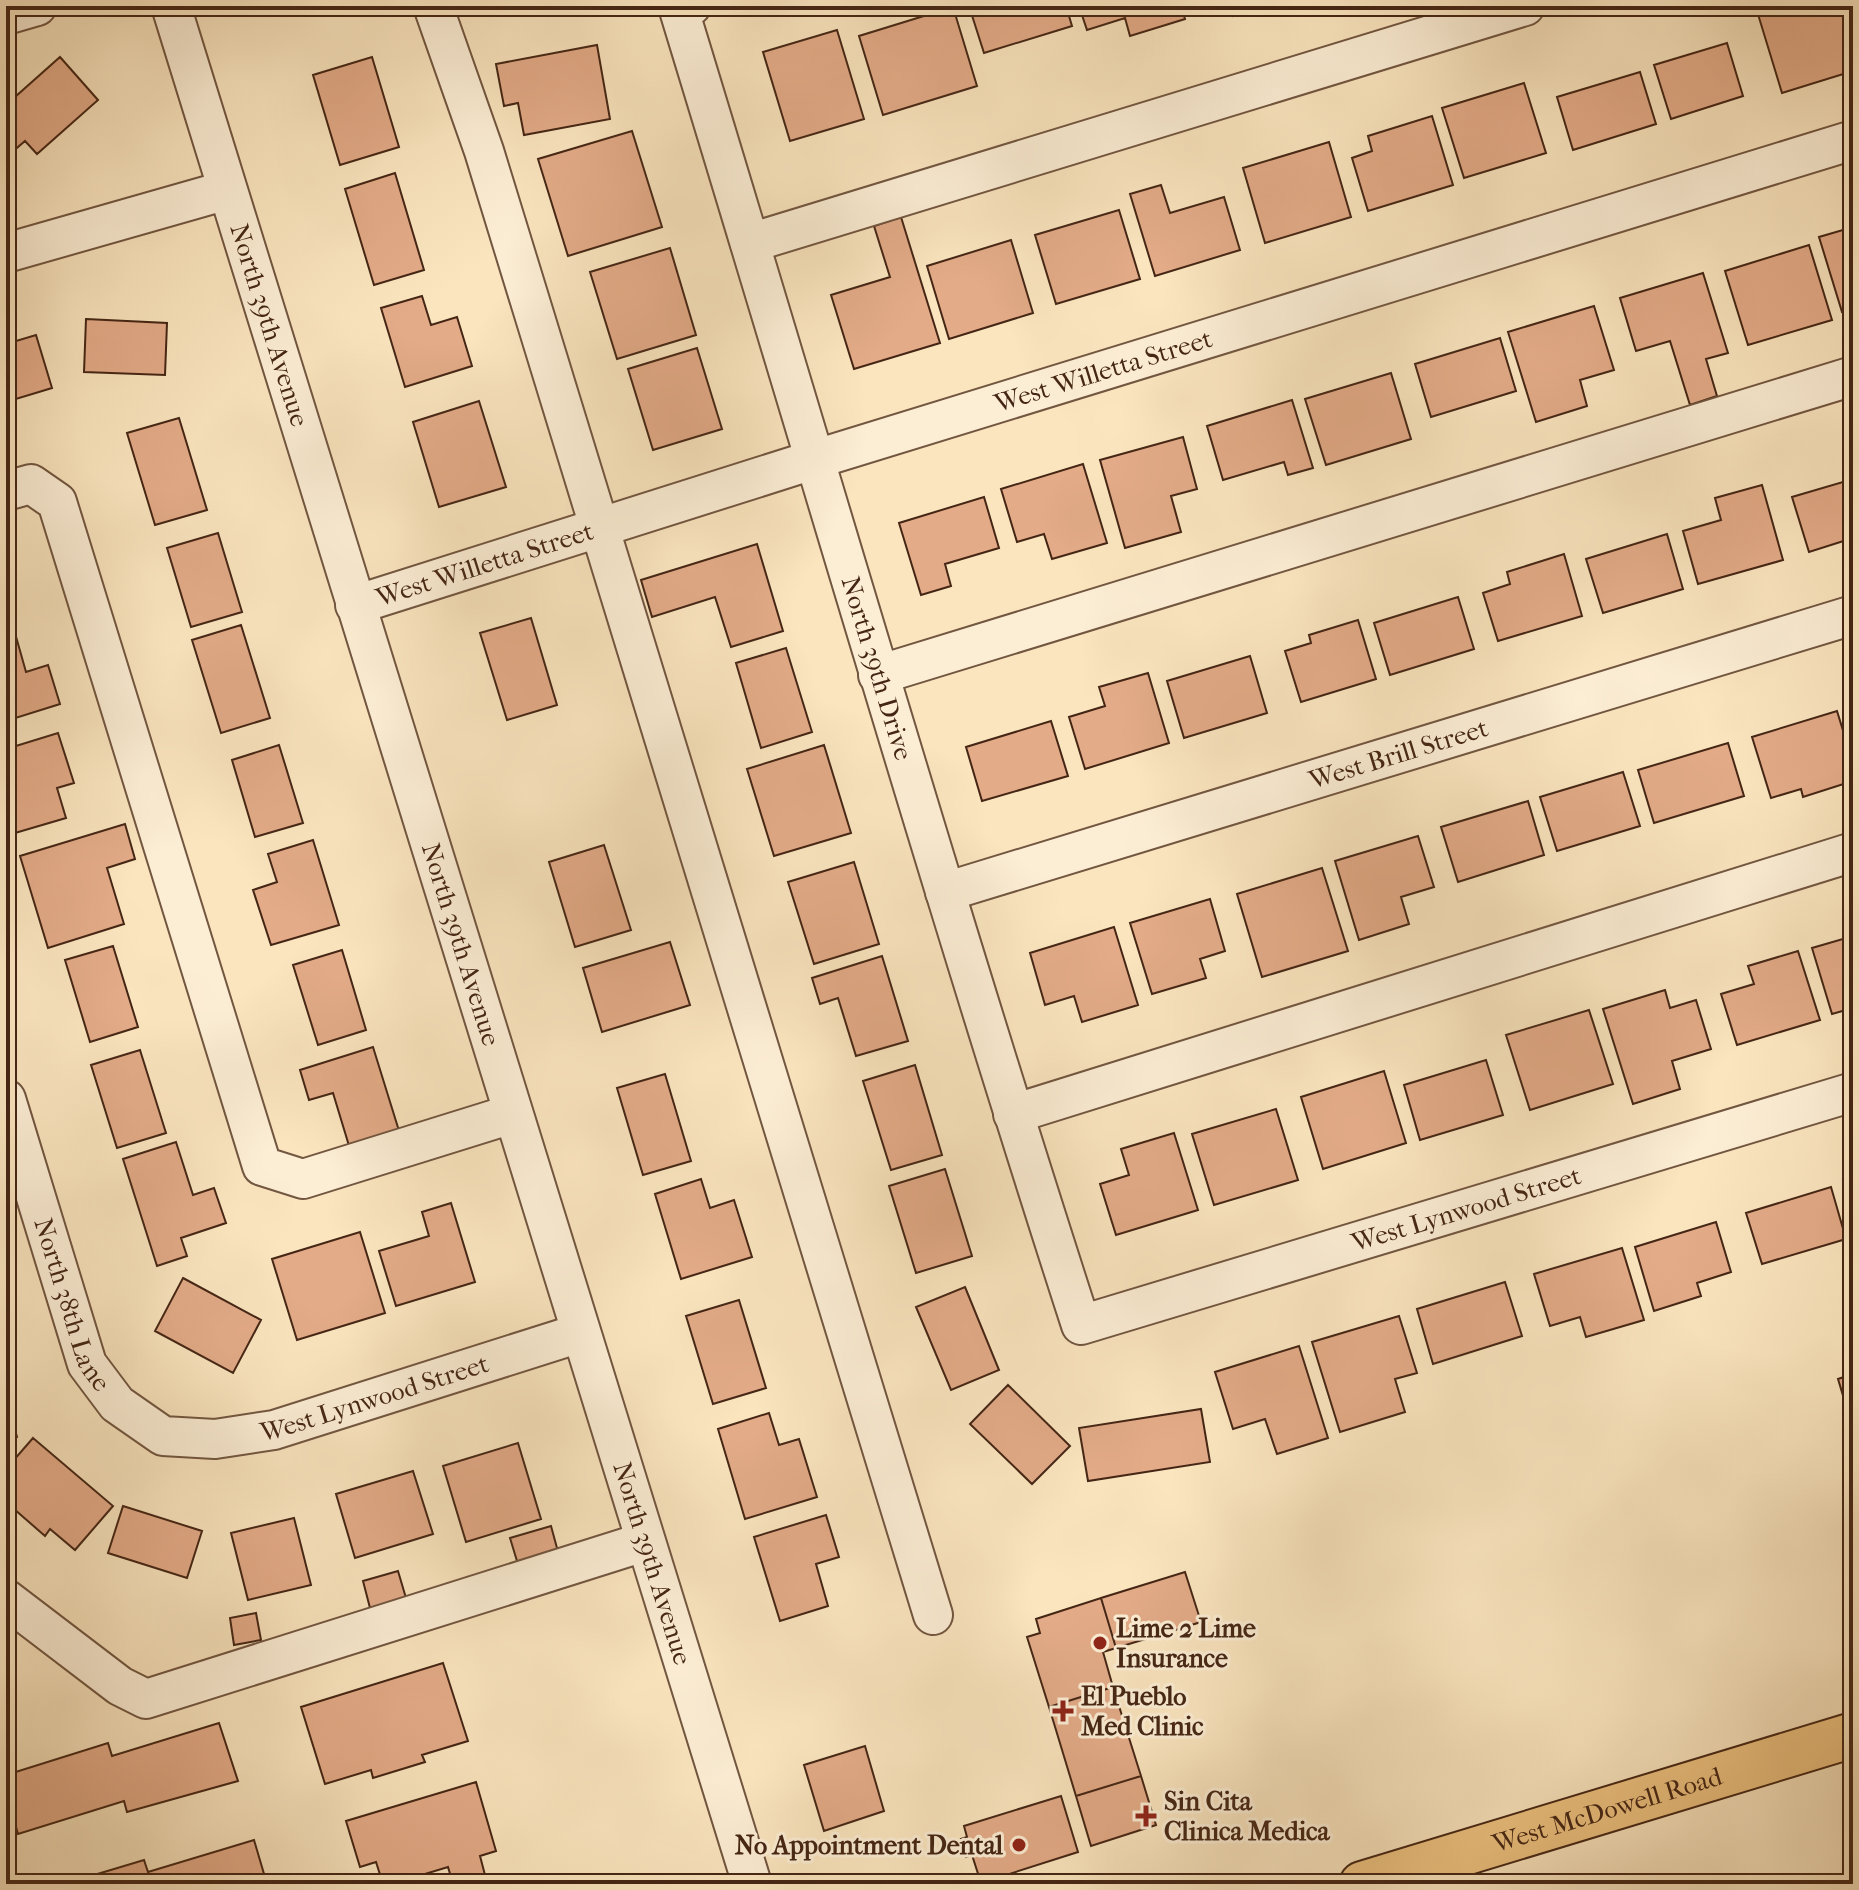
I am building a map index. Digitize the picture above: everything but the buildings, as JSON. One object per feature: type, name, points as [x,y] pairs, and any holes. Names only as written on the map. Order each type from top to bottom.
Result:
[{"type":"main road","name":"West McDowell Road","points":[[1362,1884],[1853,1735]]},
{"type":"street","points":[[6,15],[37,6]]},
{"type":"street","name":"North 39th Avenue","points":[[171,6],[752,1884]]},
{"type":"street","points":[[433,6],[484,151],[933,1615]]},
{"type":"street","points":[[750,243],[1525,6]]},
{"type":"street","name":"North 39th Drive","points":[[685,8],[750,243],[878,675],[1081,1325]]},
{"type":"street","name":"West Willetta Street","points":[[355,605],[816,459],[1853,140]]},
{"type":"street","points":[[6,253],[227,190]]},
{"type":"street","points":[[878,675],[1853,376]]},
{"type":"street","points":[[6,491],[31,484],[57,502],[262,1166],[303,1179],[512,1114]]},
{"type":"street","name":"West Brill Street","points":[[945,892],[1853,615]]},
{"type":"street","points":[[1013,1114],[1853,852]]},
{"type":"street","name":"West Lynwood Street","points":[[1081,1325],[1853,1092]]},
{"type":"street","name":"North 38th Lane","points":[[6,1099],[87,1364],[117,1404],[163,1436]]},
{"type":"street","name":"West Lynwood Street","points":[[163,1436],[215,1439],[274,1430],[580,1333]]},
{"type":"street","points":[[6,1599],[120,1686],[146,1699],[644,1542]]},
{"type":"place","name":"Lime 2 Lime Insurance","points":[[1100,1643]]},
{"type":"place","name":"El Pueblo Med Clinic","points":[[1063,1711]]},
{"type":"place","name":"Sin Cita Clinica Medica","points":[[1146,1816]]},
{"type":"place","name":"No Appointment Dental","points":[[1019,1845]]}]
